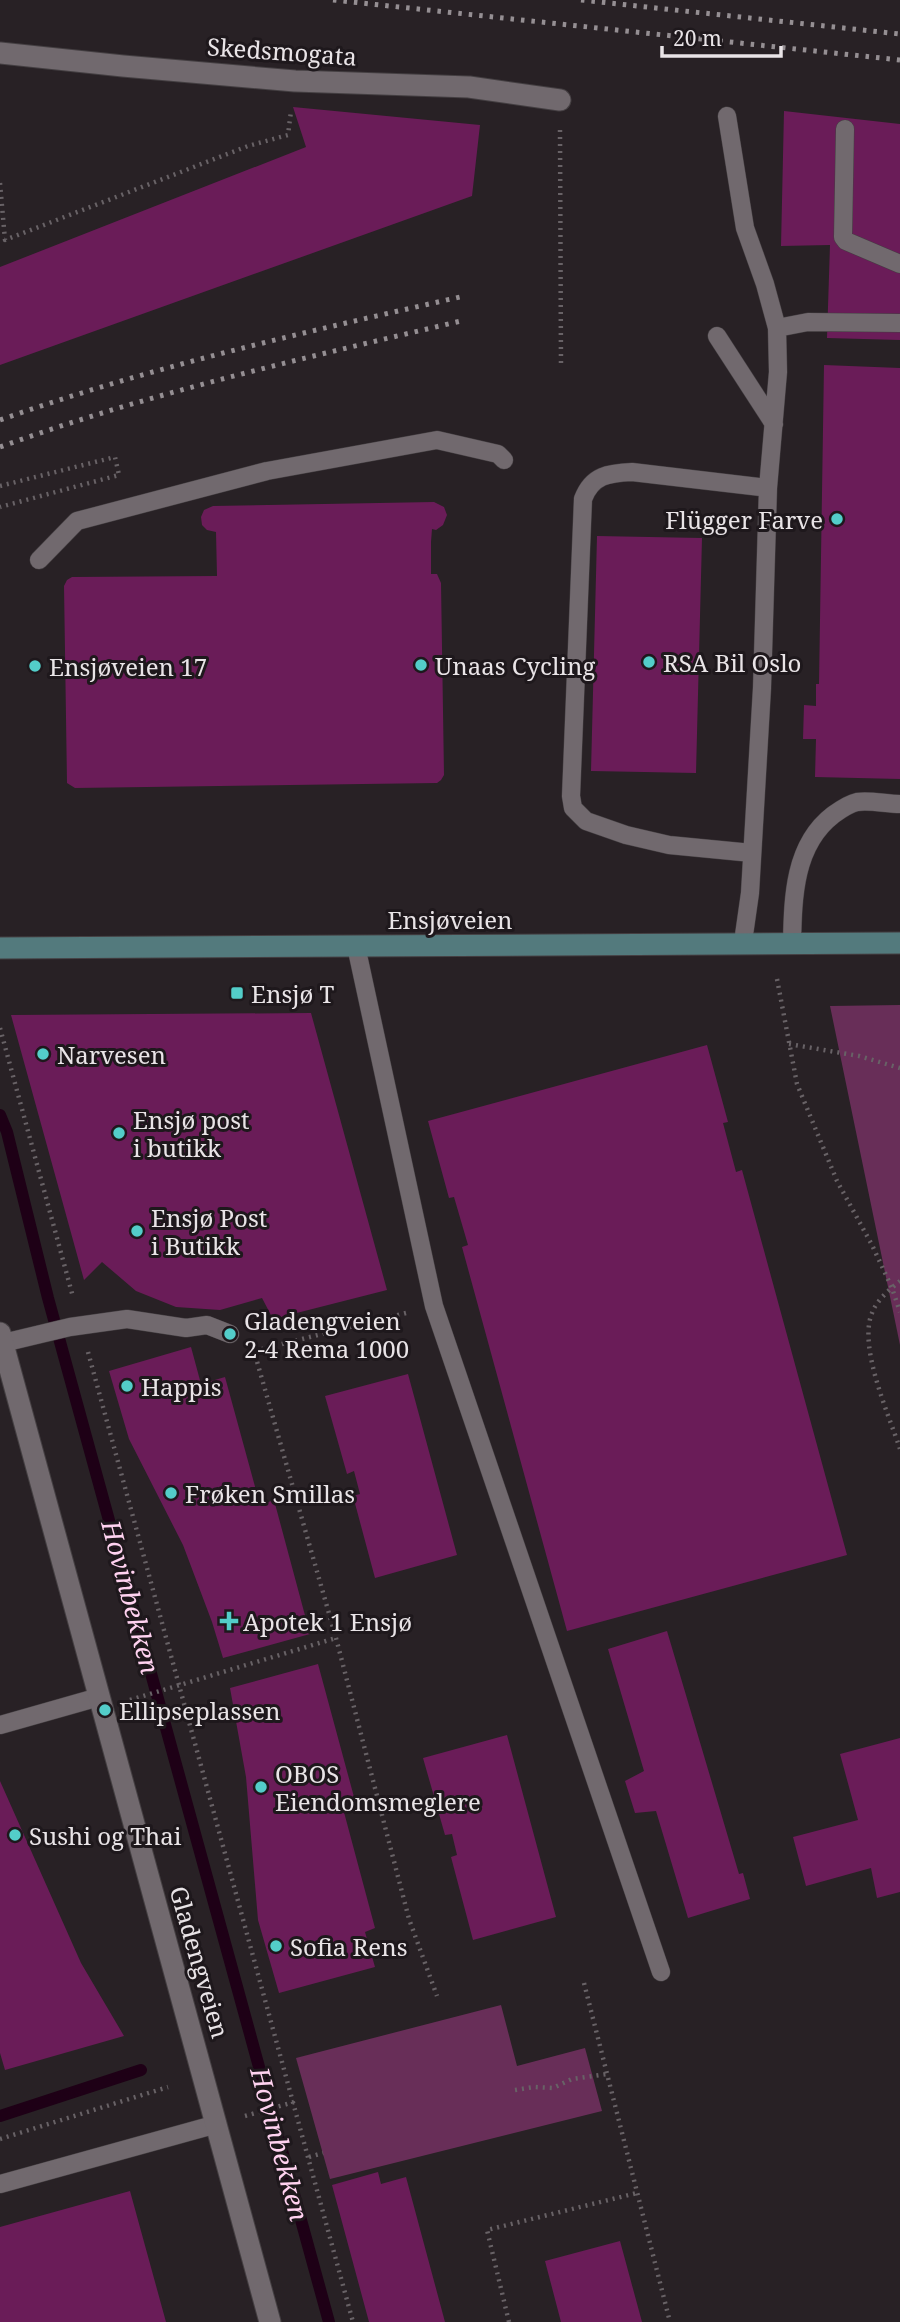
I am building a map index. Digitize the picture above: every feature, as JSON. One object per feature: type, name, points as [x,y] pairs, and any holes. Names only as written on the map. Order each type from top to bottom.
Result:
[{"type":"main road","name":"Ensjøveien","points":[[0,948],[900,943]]},
{"type":"street","name":"Skedsmogata","points":[[0,53],[295,81],[469,87],[560,100]]},
{"type":"street","name":"Gladengveien","points":[[1,1338],[270,2322]]},
{"type":"lane","points":[[727,116],[745,228],[777,328],[778,372],[768,488],[762,688],[752,853],[743,942]]},
{"type":"lane","points":[[845,129],[843,237],[846,241],[900,264]]},
{"type":"lane","points":[[777,328],[808,321],[900,323]]},
{"type":"lane","points":[[717,336],[774,424]]},
{"type":"lane","points":[[39,560],[77,521],[267,471],[437,440],[498,454],[504,460]]},
{"type":"lane","points":[[752,853],[670,845],[626,835],[586,821],[573,808],[571,796],[583,499],[591,483],[600,476],[613,472],[768,488]]},
{"type":"lane","points":[[792,943],[793,893],[803,856],[813,836],[835,814],[857,802],[900,804]]},
{"type":"lane","points":[[356,946],[434,1306],[661,1972]]},
{"type":"lane","points":[[1,1338],[127,1319],[186,1328],[207,1325],[230,1334]]},
{"type":"lane","points":[[0,1725],[99,1697]]},
{"type":"lane","points":[[0,2184],[217,2124]]},
{"type":"path","points":[[0,183],[2,241],[248,146],[288,135],[295,81]]},
{"type":"path","points":[[560,100],[561,367]]},
{"type":"path","points":[[0,486],[115,457],[119,475],[0,507]]},
{"type":"path","points":[[777,979],[797,1084],[836,1181],[872,1245],[900,1312]]},
{"type":"path","points":[[0,1028],[76,1308]]},
{"type":"path","points":[[789,1044],[859,1056],[900,1068]]},
{"type":"path","points":[[900,1281],[872,1311],[867,1329],[869,1351],[900,1449]]},
{"type":"path","points":[[434,1306],[254,1350],[336,1638],[409,1919],[437,1996]]},
{"type":"path","points":[[85,1341],[353,2322]]},
{"type":"path","points":[[143,1696],[336,1638]]},
{"type":"path","points":[[584,1983],[670,2322]]},
{"type":"path","points":[[514,2090],[553,2088],[572,2079],[607,2074]]},
{"type":"path","points":[[0,2139],[168,2087]]},
{"type":"path","points":[[245,2116],[292,2103]]},
{"type":"path","points":[[309,2157],[323,2153]]},
{"type":"path","points":[[509,2322],[487,2230],[637,2193]]},
{"type":"shaded area","points":[[900,1005],[900,1345],[830,1006]]},
{"type":"shaded area","points":[[501,2005],[517,2066],[585,2048],[602,2111],[330,2179],[296,2058]]},
{"type":"building","points":[[293,107],[480,125],[472,196],[0,365],[0,267],[306,147]]},
{"type":"building","points":[[784,111],[900,124],[900,340],[827,338],[830,245],[781,246]]},
{"type":"building","points":[[824,365],[900,368],[900,779],[815,777],[816,739],[803,739],[804,705],[816,706],[816,684],[819,684]]},
{"type":"building","points":[[434,502],[444,507],[447,515],[443,525],[436,530],[432,529],[431,542],[431,574],[437,574],[441,583],[444,775],[441,780],[437,783],[75,788],[67,783],[64,586],[67,580],[72,577],[217,576],[216,532],[207,530],[202,525],[201,517],[204,510],[213,506]]},
{"type":"building","points":[[597,536],[702,538],[696,773],[591,771]]},
{"type":"building","points":[[311,1013],[387,1290],[273,1319],[262,1298],[220,1310],[176,1307],[136,1291],[102,1262],[84,1280],[11,1015]]},
{"type":"building","points":[[707,1045],[728,1122],[723,1123],[736,1172],[742,1170],[847,1555],[567,1631],[462,1247],[468,1245],[454,1197],[449,1198],[428,1121]]},
{"type":"building","points":[[191,1347],[201,1384],[225,1377],[260,1505],[274,1500],[310,1634],[223,1658],[183,1545],[129,1439],[109,1371]]},
{"type":"building","points":[[408,1374],[457,1555],[375,1578],[353,1496],[360,1494],[354,1471],[347,1474],[325,1396]]},
{"type":"building","points":[[667,1631],[739,1874],[743,1873],[750,1899],[688,1918],[656,1811],[635,1813],[625,1781],[644,1771],[608,1649]]},
{"type":"building","points":[[318,1664],[354,1797],[341,1801],[375,1928],[365,1932],[375,1967],[279,1993],[258,1920],[246,1777],[230,1688]]},
{"type":"building","points":[[507,1735],[556,1917],[473,1940],[451,1857],[457,1855],[452,1834],[445,1835],[423,1758]]},
{"type":"building","points":[[900,1738],[900,1892],[877,1898],[871,1868],[806,1886],[793,1837],[858,1820],[840,1754]]},
{"type":"building","points":[[0,1781],[81,1963],[124,2036],[5,2070],[0,2053]]},
{"type":"building","points":[[378,2172],[381,2184],[406,2177],[445,2322],[369,2322],[332,2185]]},
{"type":"building","points":[[130,2191],[166,2322],[0,2322],[0,2227]]},
{"type":"building","points":[[620,2241],[642,2322],[561,2322],[545,2261]]},
{"type":"waterway","name":"Hovinbekken","points":[[0,1115],[7,1132],[48,1298],[329,2322]]},
{"type":"waterway","points":[[0,2116],[141,2070]]},
{"type":"railway","points":[[333,0],[900,60]]},
{"type":"railway","points":[[581,0],[900,34]]},
{"type":"railway","points":[[0,420],[171,367],[460,297]]},
{"type":"railway","points":[[0,447],[173,392],[465,320]]},
{"type":"place","name":"Flügger Farve","points":[[837,519]]},
{"type":"place","name":"RSA Bil Oslo","points":[[649,662]]},
{"type":"place","name":"Unaas Cycling","points":[[421,665]]},
{"type":"place","name":"Ensjøveien 17","points":[[35,666]]},
{"type":"place","name":"Ensjø T","points":[[237,993]]},
{"type":"place","name":"Narvesen","points":[[43,1054]]},
{"type":"place","name":"Ensjø post i butikk","points":[[119,1133]]},
{"type":"place","name":"Ensjø Post i Butikk","points":[[137,1231]]},
{"type":"place","name":"Gladengveien 2-4 Rema 1000","points":[[230,1334]]},
{"type":"place","name":"Happis","points":[[127,1386]]},
{"type":"place","name":"Frøken Smillas","points":[[171,1493]]},
{"type":"place","name":"Apotek 1 Ensjø","points":[[229,1621]]},
{"type":"place","name":"Ellipseplassen","points":[[105,1710]]},
{"type":"place","name":"OBOS Eiendomsmeglere","points":[[261,1787]]},
{"type":"place","name":"Sushi og Thai","points":[[15,1835]]},
{"type":"place","name":"Sofia Rens","points":[[276,1946]]}]
